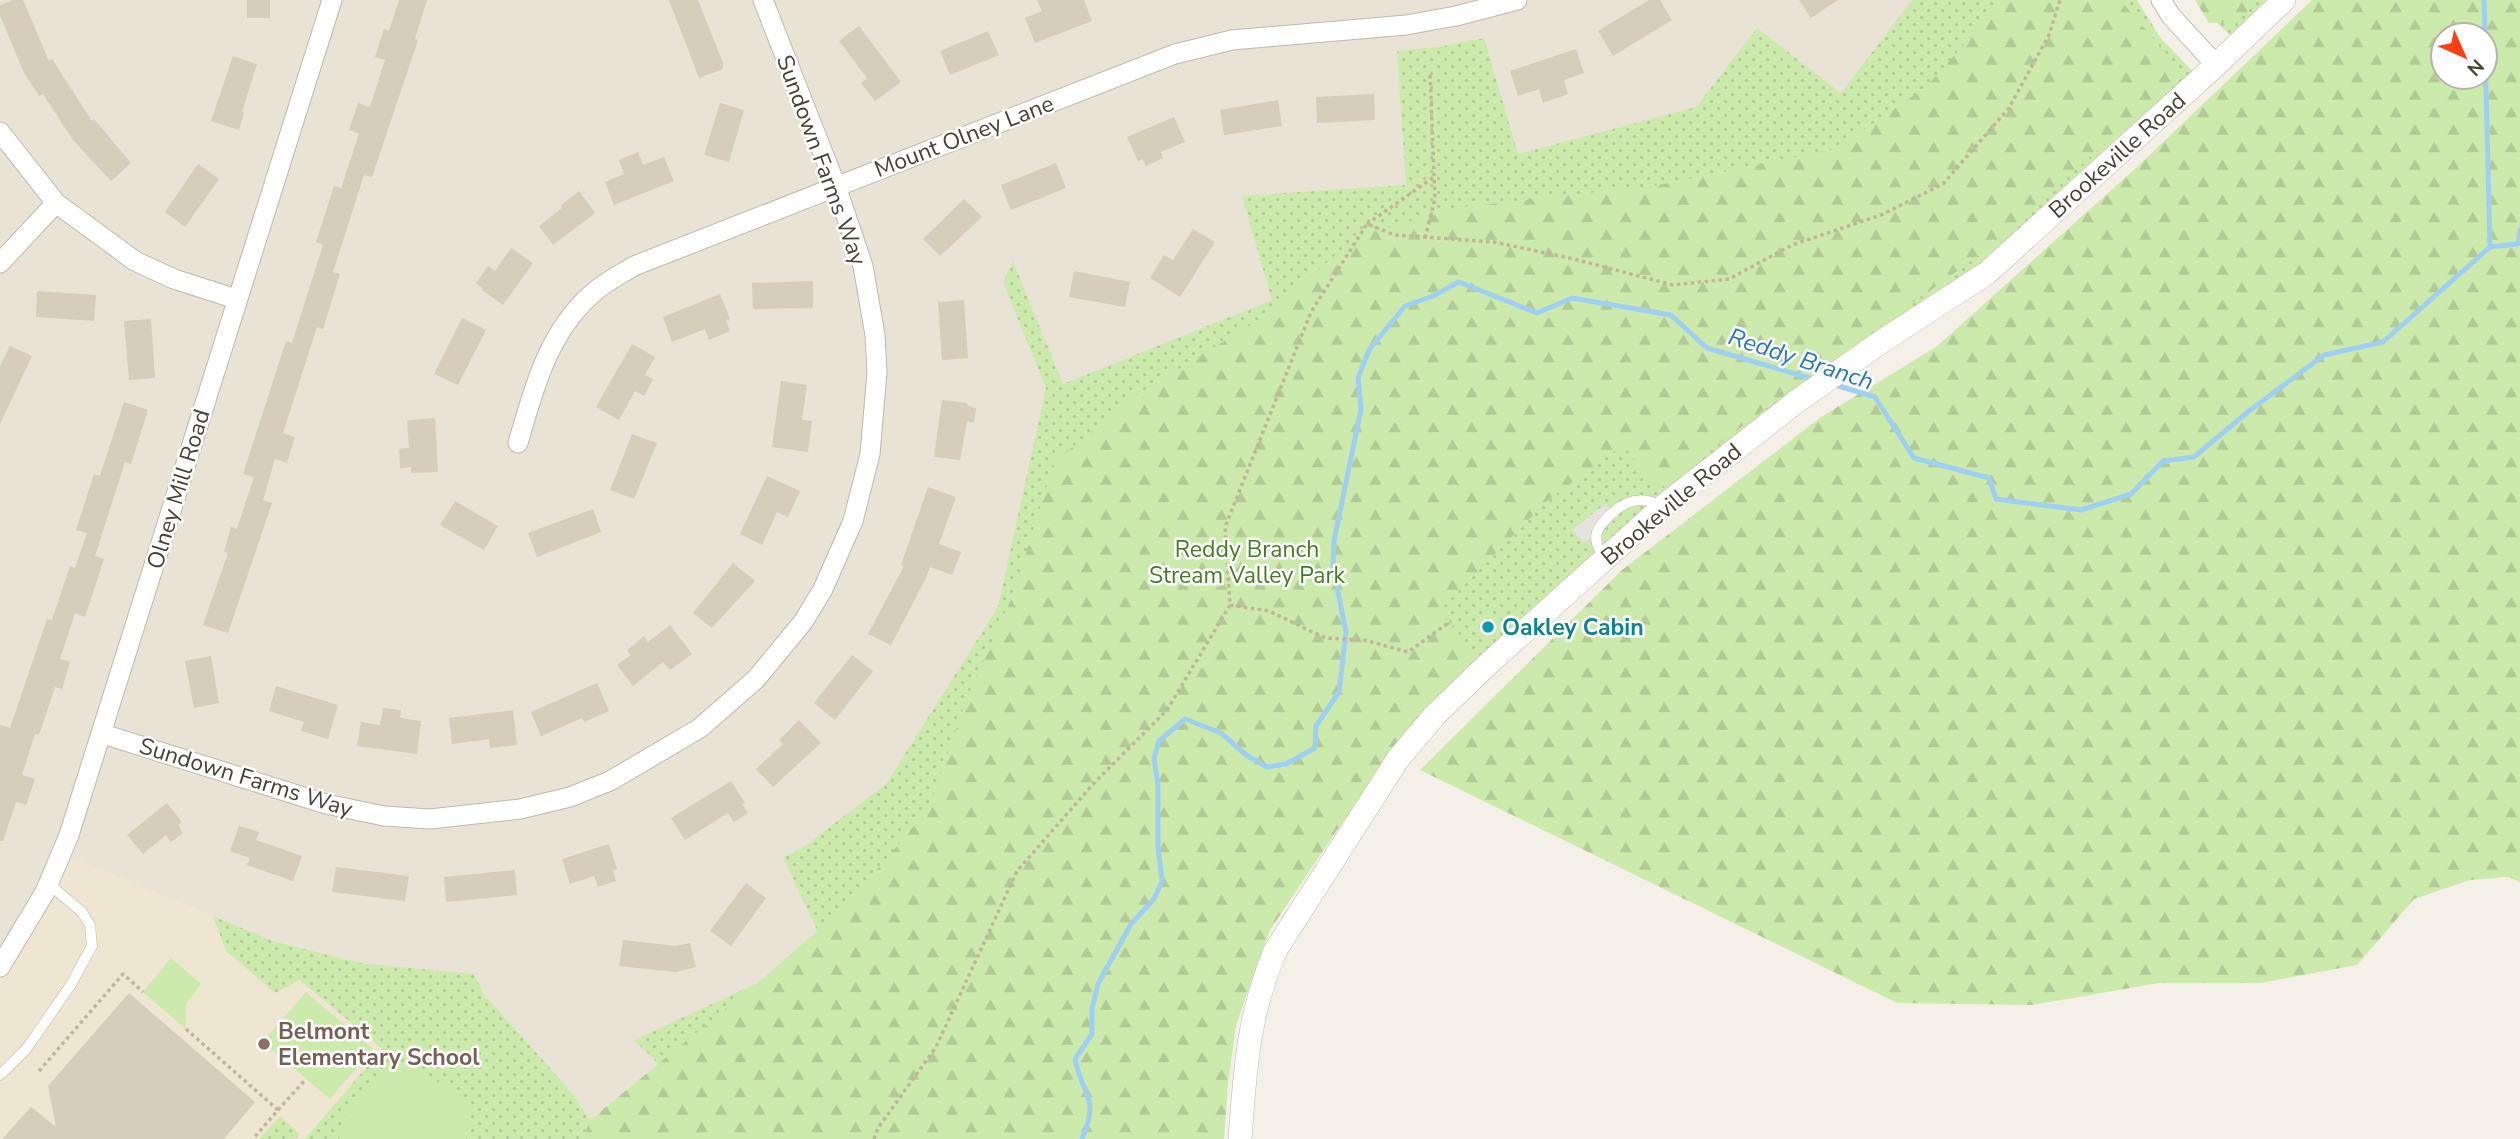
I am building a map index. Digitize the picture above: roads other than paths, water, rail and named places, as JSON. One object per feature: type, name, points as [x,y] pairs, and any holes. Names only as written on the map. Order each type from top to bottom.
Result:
[{"type":"street","name":"Olney Mill Road","points":[[0,967],[49,884],[69,835],[332,0]]},
{"type":"street","name":"Sundown Farms Way","points":[[103,734],[326,804],[384,816],[430,819],[520,810],[570,797],[610,781],[700,729],[756,679],[803,622],[824,589],[853,521],[870,454],[877,372],[875,335],[863,266],[836,186],[763,0]]},
{"type":"street","name":"Mount Olney Lane","points":[[518,443],[536,381],[551,346],[566,321],[594,291],[634,266],[1175,54],[1232,40],[1406,25],[1455,8],[1517,0]]},
{"type":"street","points":[[2161,0],[2171,16],[2216,65]]},
{"type":"street","name":"Brookeville Road","points":[[1240,1139],[1248,1042],[1262,983],[1275,951],[1398,759],[1435,715],[1662,507],[1796,402],[1878,344],[1987,274],[2284,0]]},
{"type":"street","points":[[0,132],[56,203],[135,261],[174,279],[236,299]]},
{"type":"street","points":[[0,262],[56,203]]},
{"type":"lane","points":[[0,1075],[27,1048],[70,986],[92,946],[90,925],[82,912],[49,884]]},
{"type":"waterway","name":"Reddy Branch","points":[[2484,0],[2485,21]]},
{"type":"waterway","name":"Reddy Branch","points":[[1832,384],[1875,397],[1914,458],[1989,478],[1996,499],[2081,510],[2131,494],[2163,461],[2194,457],[2249,411],[2324,355],[2383,342],[2490,247],[2486,91]]},
{"type":"waterway","points":[[2490,247],[2518,244],[2520,230]]},
{"type":"waterway","name":"Reddy Branch","points":[[1082,1139],[1090,1105],[1075,1059],[1092,1034],[1092,1009],[1098,984],[1131,924],[1154,899],[1162,881],[1158,846],[1158,786],[1154,758],[1159,741],[1185,719],[1221,733],[1246,755],[1267,767],[1286,764],[1315,748],[1316,726],[1339,692],[1346,632],[1333,567],[1334,541],[1361,409],[1358,378],[1369,350],[1405,306],[1433,296],[1459,282],[1537,313],[1572,298],[1671,315],[1707,348],[1816,380]]},
{"type":"place","name":"Oakley Cabin","points":[[1488,627]]},
{"type":"place","name":"Belmont Elementary School","points":[[264,1044]]},
{"type":"park label","name":"Reddy Branch Stream Valley Park","points":[[1247,562]]}]
